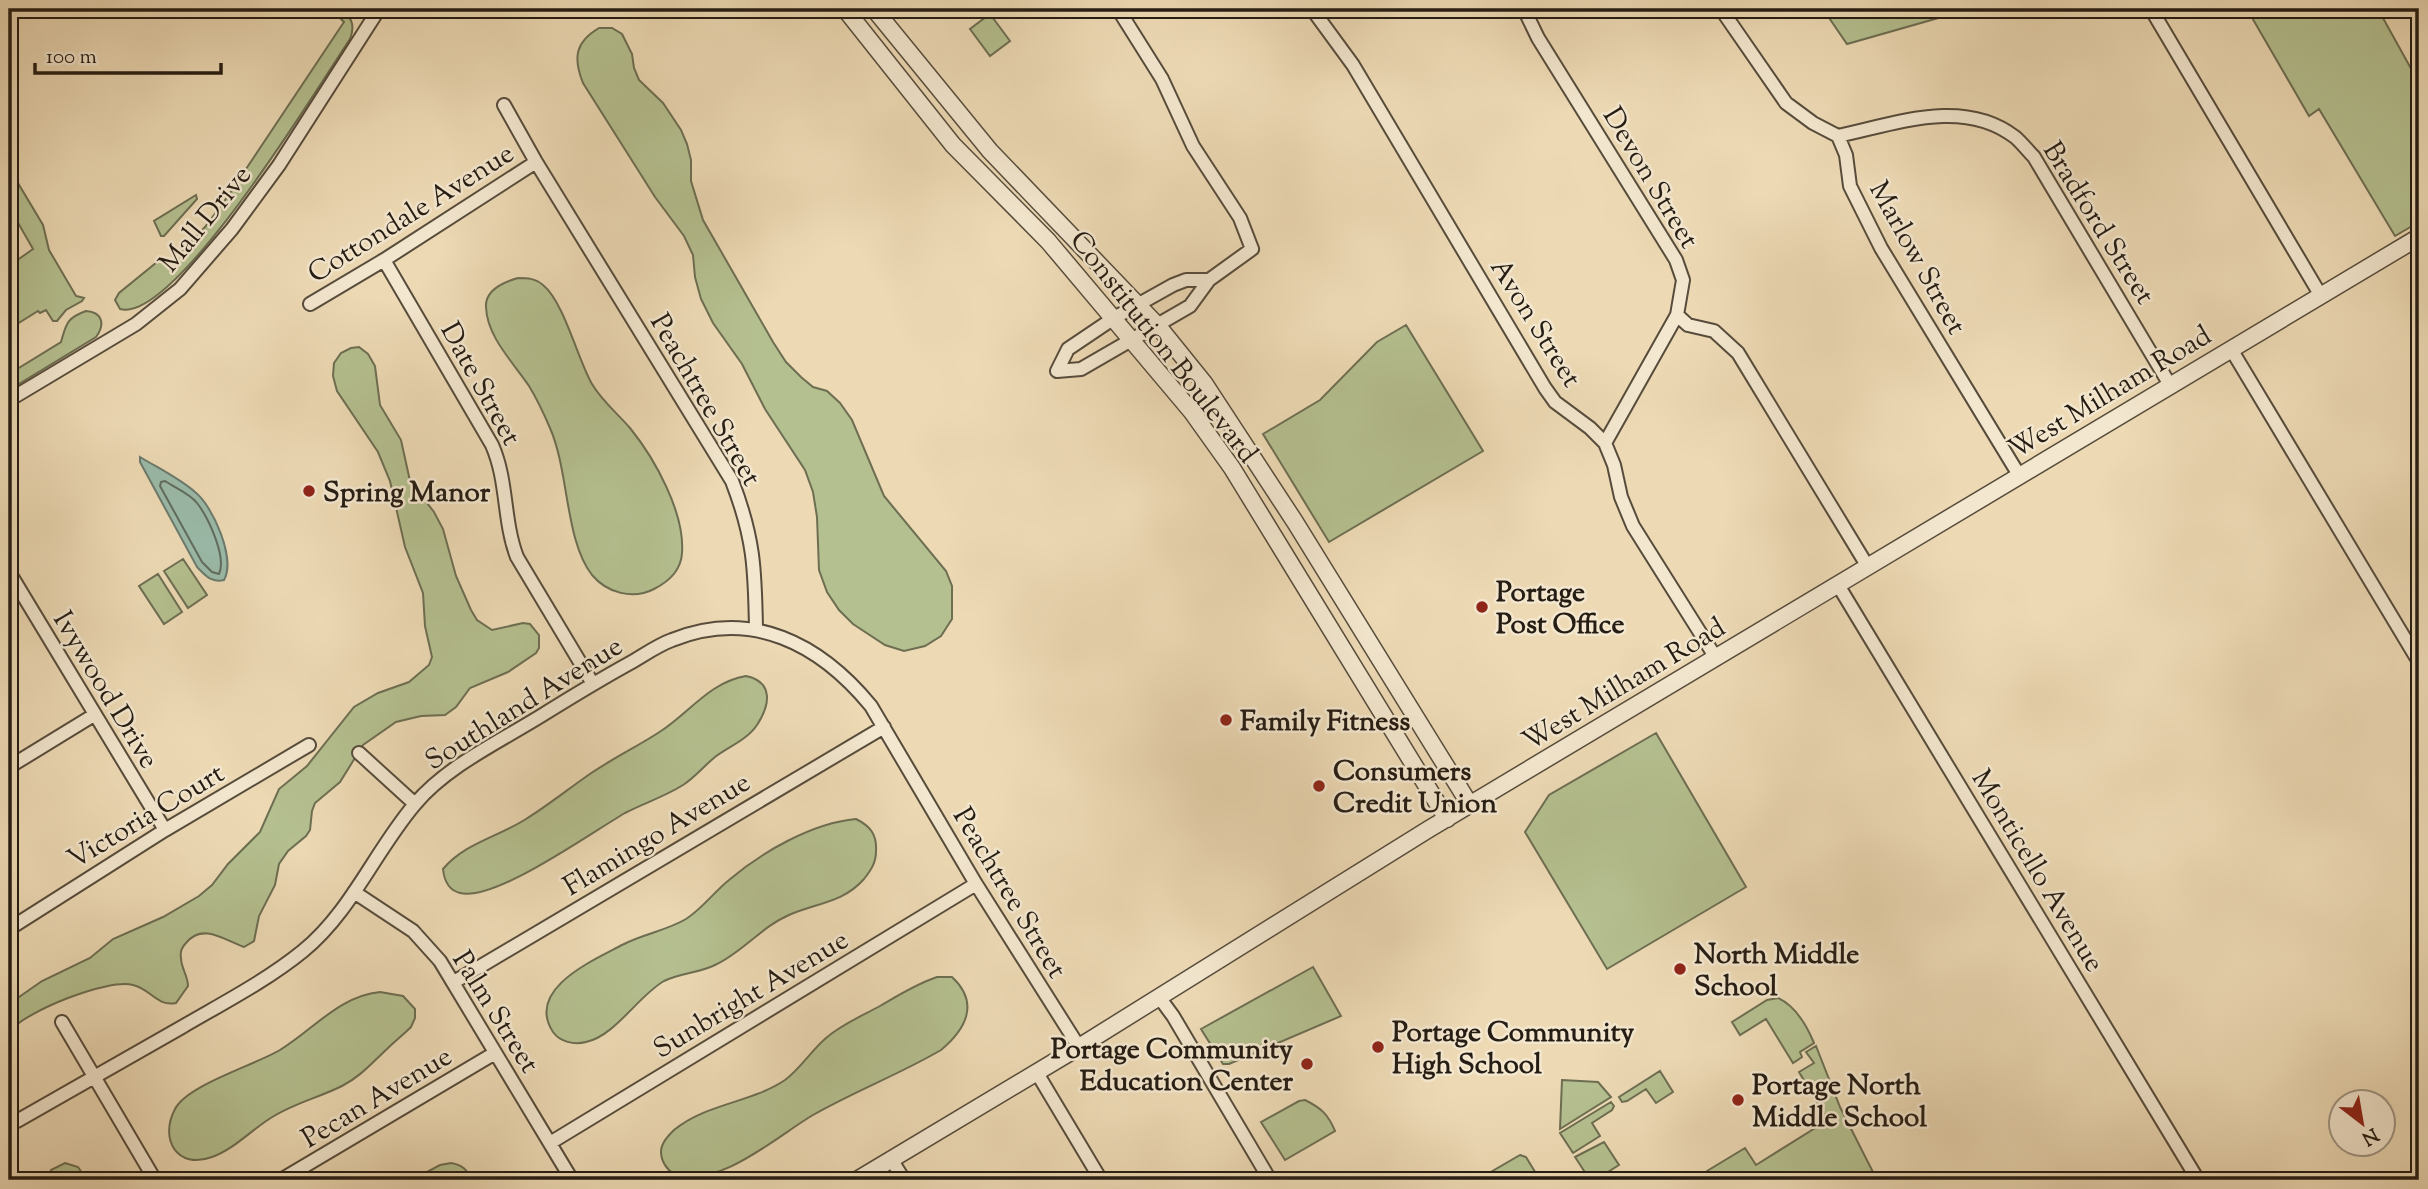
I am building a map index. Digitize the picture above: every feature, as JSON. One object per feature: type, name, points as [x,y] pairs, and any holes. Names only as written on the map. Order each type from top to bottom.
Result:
[{"type":"street","name":"Mall Drive","points":[[9,400],[136,324],[180,289],[232,229],[271,176],[379,9]]},
{"type":"street","name":"Constitution Boulevard","points":[[845,9],[953,145],[1048,241],[1192,412],[1232,468],[1447,819]]},
{"type":"street","name":"Constitution Boulevard","points":[[874,9],[990,151],[1138,304],[1204,383],[1295,522],[1470,805]]},
{"type":"street","points":[[1118,9],[1162,79],[1193,146],[1240,218],[1252,249],[1209,280],[1190,306],[1081,369],[1057,371],[1068,349],[1114,318],[1186,280],[1209,280]]},
{"type":"street","name":"Avon Street","points":[[1312,9],[1353,65],[1545,388],[1555,402],[1605,443],[1614,465],[1621,497],[1633,526],[1716,658]]},
{"type":"street","name":"Devon Street","points":[[1524,9],[1538,38],[1676,260],[1682,280],[1677,315]]},
{"type":"street","points":[[1721,9],[1786,103],[1813,123],[1838,136]]},
{"type":"street","points":[[2151,9],[2321,296]]},
{"type":"street","name":"Peachtree Street","points":[[503,104],[732,481],[748,525],[753,548],[755,629],[779,635],[820,656],[871,706],[976,884],[1079,1047]]},
{"type":"street","name":"Bradford Street","points":[[1838,136],[1928,116],[1957,116],[1977,118],[2017,138],[2034,157],[2170,385]]},
{"type":"street","name":"Marlow Street","points":[[1838,136],[1846,155],[1850,186],[1881,248],[2019,475]]},
{"type":"street","name":"Cottondale Avenue","points":[[310,304],[384,260],[536,162]]},
{"type":"street","name":"West Milham Road","points":[[857,1180],[1037,1073],[1470,805],[2419,237]]},
{"type":"street","name":"Date Street","points":[[384,260],[492,445],[500,462],[510,539],[517,557],[593,684]]},
{"type":"street","points":[[1605,443],[1677,315],[1688,325],[1714,331],[1738,353],[1868,567]]},
{"type":"street","points":[[2231,349],[2419,662]]},
{"type":"street","name":"Ivywood Drive","points":[[9,572],[165,830]]},
{"type":"street","name":"Monticello Avenue","points":[[1838,585],[2198,1180]]},
{"type":"street","points":[[9,599],[20,592]]},
{"type":"street","name":"Southland Avenue","points":[[17,1121],[281,968],[325,931],[415,803],[451,771],[670,640],[700,631],[724,628],[755,629]]},
{"type":"street","points":[[9,766],[94,715]]},
{"type":"street","name":"Flamingo Avenue","points":[[454,982],[884,727]]},
{"type":"street","name":"Victoria Court","points":[[9,929],[165,830],[309,746]]},
{"type":"street","points":[[359,753],[415,803]]},
{"type":"street","name":"Sunbright Avenue","points":[[550,1143],[976,884]]},
{"type":"street","name":"Palm Street","points":[[354,892],[413,931],[440,961],[572,1180]]},
{"type":"street","points":[[1159,998],[1173,1016],[1270,1180]]},
{"type":"street","points":[[62,1022],[155,1180]]},
{"type":"street","name":"Pecan Avenue","points":[[281,1180],[495,1054]]},
{"type":"street","points":[[1037,1073],[1101,1180]]},
{"type":"street","points":[[891,1159],[904,1180]]},
{"type":"green space","points":[[1823,9],[1970,9],[1847,44]]},
{"type":"green space","points":[[2247,9],[2378,9],[2419,83],[2419,222],[2395,236],[2319,109],[2309,116]]},
{"type":"green space","points":[[342,13],[349,17],[352,24],[350,39],[244,197],[175,280],[144,304],[120,309],[115,300],[119,293],[162,258],[173,261],[205,227],[344,22],[338,16]]},
{"type":"green space","points":[[990,14],[1010,41],[990,56],[970,29]]},
{"type":"green space","points":[[599,28],[612,28],[622,34],[632,54],[639,80],[663,103],[681,130],[691,160],[691,181],[703,220],[773,342],[786,362],[801,377],[813,387],[827,391],[840,403],[852,420],[884,496],[946,571],[952,586],[952,619],[941,636],[925,646],[904,651],[885,645],[853,624],[827,592],[819,570],[813,492],[805,470],[765,409],[742,364],[713,323],[701,299],[693,255],[684,236],[655,197],[583,83],[578,66],[578,51],[585,39]]},
{"type":"green space","points":[[9,168],[43,225],[49,250],[76,296],[84,298],[66,310],[57,321],[53,321],[46,310],[40,313],[38,311],[9,329],[9,266],[33,249],[9,207]]},
{"type":"green space","points":[[196,195],[197,199],[164,236],[161,236],[154,221]]},
{"type":"green space","points":[[518,278],[537,281],[551,293],[592,384],[640,441],[666,487],[679,521],[682,553],[673,575],[654,589],[638,594],[613,590],[598,581],[583,561],[550,428],[529,386],[496,339],[487,318],[487,301],[492,291],[501,284]]},
{"type":"green space","points":[[86,311],[96,314],[101,320],[101,328],[96,337],[9,390],[9,374],[61,342],[68,323],[74,316]]},
{"type":"green space","points":[[1406,325],[1483,451],[1329,542],[1263,434],[1320,400],[1377,342]]},
{"type":"green space","points":[[359,347],[368,354],[375,366],[380,405],[401,440],[410,481],[434,512],[443,529],[456,576],[471,610],[477,620],[492,630],[530,624],[539,635],[539,648],[536,653],[508,672],[470,688],[456,707],[445,715],[421,716],[396,722],[363,745],[340,782],[315,803],[310,830],[306,836],[288,851],[279,864],[275,885],[259,916],[254,941],[244,947],[207,933],[193,937],[182,950],[182,965],[188,986],[176,1003],[169,1004],[159,1000],[133,985],[106,986],[49,1006],[9,1032],[9,1004],[42,981],[90,958],[113,939],[163,917],[199,896],[212,885],[228,864],[260,832],[279,789],[307,766],[354,707],[378,693],[409,682],[429,665],[432,657],[425,626],[423,593],[405,547],[390,481],[378,452],[337,391],[333,376],[334,363],[341,353]]},
{"type":"green space","points":[[183,559],[207,595],[188,608],[164,571]]},
{"type":"green space","points":[[158,574],[182,612],[164,624],[139,586]]},
{"type":"green space","points":[[746,676],[761,683],[767,695],[765,710],[757,725],[683,785],[625,813],[519,877],[496,887],[476,893],[460,893],[447,884],[443,869],[461,853],[534,814],[596,770],[661,731],[722,684]]},
{"type":"green space","points":[[1656,733],[1746,887],[1607,969],[1525,832],[1549,795]]},
{"type":"green space","points":[[856,819],[872,831],[876,855],[867,876],[856,887],[829,902],[779,920],[715,965],[664,981],[617,1024],[597,1038],[572,1043],[559,1038],[553,1032],[547,1017],[548,1002],[566,978],[580,968],[630,941],[686,919],[742,870],[788,840],[822,826]]},
{"type":"green space","points":[[1313,967],[1341,1016],[1229,1064],[1223,1064],[1201,1029]]},
{"type":"green space","points":[[937,977],[952,977],[966,996],[967,1006],[963,1025],[941,1050],[813,1115],[729,1167],[692,1177],[674,1174],[667,1168],[661,1149],[674,1130],[700,1114],[772,1088],[796,1071],[821,1043],[839,1028]]},
{"type":"green space","points":[[380,992],[403,996],[415,1009],[415,1018],[411,1027],[355,1078],[334,1090],[282,1111],[228,1149],[212,1157],[189,1159],[174,1149],[169,1131],[175,1109],[182,1100],[207,1084],[280,1050],[339,1007],[365,995]]},
{"type":"green space","points":[[1778,998],[1800,1017],[1814,1043],[1800,1052],[1802,1057],[1793,1063],[1766,1019],[1740,1035],[1732,1022],[1767,1000]]},
{"type":"green space","points":[[1816,1046],[1840,1107],[1877,1180],[1707,1180],[1707,1171],[1745,1148],[1756,1165],[1828,1120],[1799,1072],[1814,1063],[1806,1052]]},
{"type":"green space","points":[[1660,1071],[1673,1092],[1656,1103],[1646,1089],[1622,1102],[1619,1097]]},
{"type":"green space","points":[[1562,1080],[1598,1082],[1611,1097],[1560,1129]]},
{"type":"green space","points":[[1305,1100],[1323,1112],[1335,1131],[1285,1160],[1261,1122]]},
{"type":"green space","points":[[1611,1102],[1614,1106],[1612,1110],[1592,1123],[1600,1136],[1573,1153],[1560,1133]]},
{"type":"green space","points":[[1604,1142],[1619,1165],[1595,1180],[1590,1180],[1575,1157]]},
{"type":"green space","points":[[1520,1155],[1526,1157],[1540,1180],[1477,1180]]},
{"type":"green space","points":[[65,1163],[78,1167],[87,1180],[48,1180],[51,1170]]},
{"type":"green space","points":[[451,1163],[464,1168],[472,1180],[412,1180],[440,1165]]},
{"type":"water","points":[[140,457],[189,487],[209,509],[225,547],[227,571],[224,580],[212,580],[197,567],[140,462]]},
{"type":"place","name":"Spring Manor","points":[[309,491]]},
{"type":"place","name":"Portage Post Office","points":[[1482,607]]},
{"type":"place","name":"Family Fitness","points":[[1226,720]]},
{"type":"place","name":"Consumers Credit Union","points":[[1319,786]]},
{"type":"place","name":"North Middle School","points":[[1680,969]]},
{"type":"place","name":"Portage Community High School","points":[[1378,1047]]},
{"type":"place","name":"Portage Community Education Center","points":[[1307,1064]]},
{"type":"place","name":"Portage North Middle School","points":[[1738,1100]]}]
